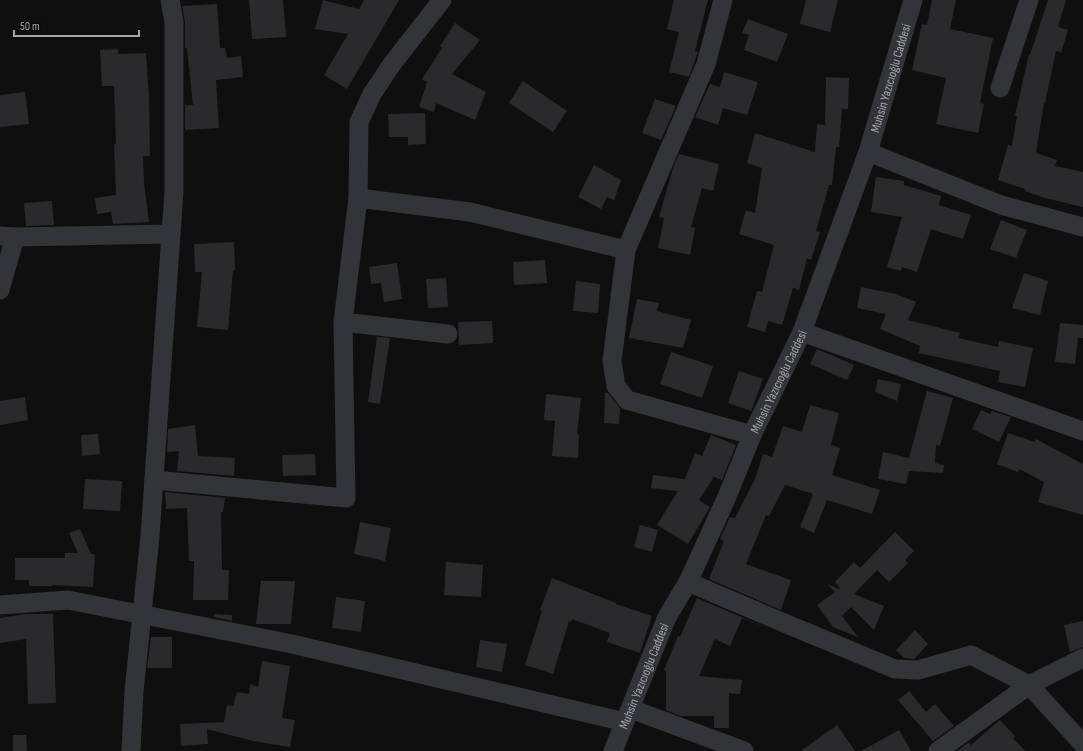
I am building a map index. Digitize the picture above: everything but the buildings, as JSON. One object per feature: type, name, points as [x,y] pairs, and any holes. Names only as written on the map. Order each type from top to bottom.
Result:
[{"type":"street","points":[[130,751],[134,690],[150,536],[174,191],[174,22],[170,0]]},
{"type":"street","points":[[154,480],[346,498],[343,322],[358,198],[359,122],[372,94],[392,64],[442,0]]},
{"type":"street","points":[[723,0],[706,64],[626,250],[612,361],[616,386],[627,400],[752,435]]},
{"type":"street","name":"Muhsin Yazıcıoğlu Caddesi","points":[[613,751],[667,617],[688,582],[726,499],[752,435],[802,332],[868,152],[913,0]]},
{"type":"street","points":[[1000,88],[1029,0]]},
{"type":"street","points":[[868,152],[1001,205],[1083,227]]},
{"type":"street","points":[[358,198],[470,212],[626,250]]},
{"type":"street","points":[[0,290],[7,236],[171,234]]},
{"type":"street","points":[[343,322],[448,334]]},
{"type":"street","points":[[802,332],[1083,430]]},
{"type":"street","points":[[688,582],[789,626],[895,669],[918,670],[971,655],[1029,685],[1083,744]]},
{"type":"street","points":[[0,606],[68,600],[292,644],[628,715],[744,751]]},
{"type":"street","points":[[938,751],[1029,685],[1083,658]]}]
